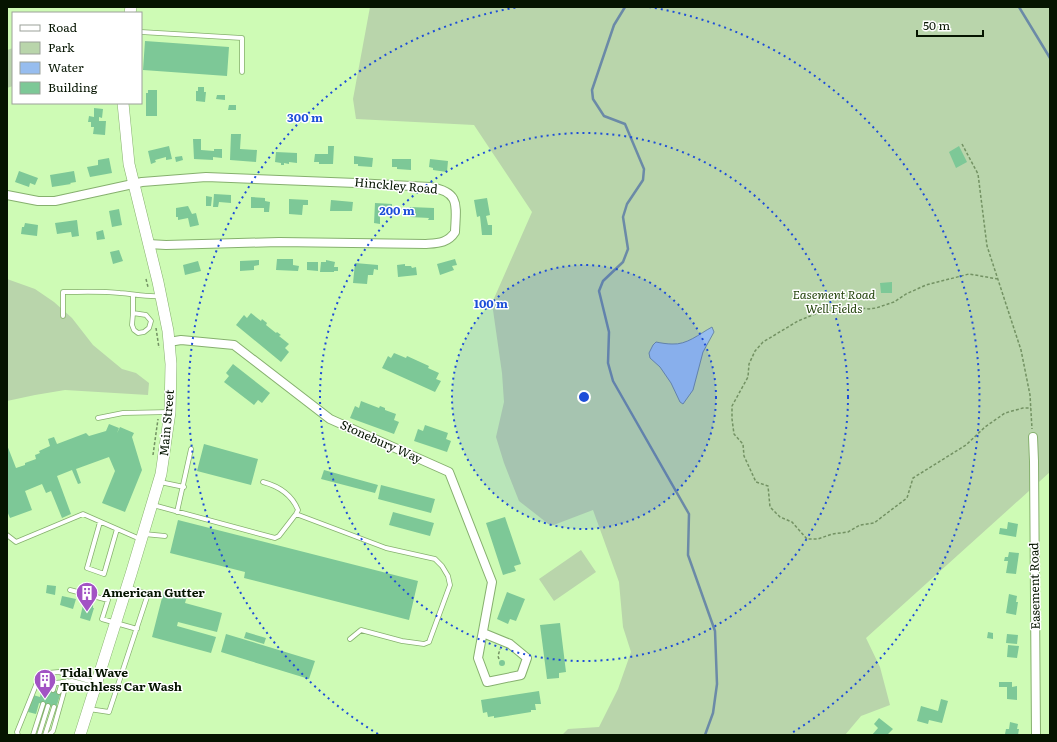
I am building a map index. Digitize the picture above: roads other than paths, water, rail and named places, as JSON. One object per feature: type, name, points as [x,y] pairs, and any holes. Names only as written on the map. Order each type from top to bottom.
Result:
[{"type":"main road","name":"Main Street","points":[[80,735],[153,505],[165,454],[170,412],[169,342],[165,318],[156,296],[148,244],[127,149],[123,104]]},
{"type":"street","name":"Hinckley Road","points":[[134,184],[206,177],[405,185],[442,189],[448,193],[455,203],[455,232],[447,240],[440,243],[279,242],[166,245],[148,244]]},
{"type":"street","points":[[7,195],[38,201],[55,202],[134,184]]},
{"type":"street","name":"Stonebury Way","points":[[169,342],[181,340],[234,345],[330,419],[448,472],[492,582],[478,658],[487,682],[521,675],[527,658],[510,644],[483,633]]},
{"type":"street","name":"Easement Road","points":[[1033,437],[1036,735]]},
{"type":"lane","points":[[142,32],[242,38],[242,72]]},
{"type":"lane","points":[[63,316],[63,292],[119,293],[133,296],[156,296]]},
{"type":"lane","points":[[133,296],[132,325],[134,330],[138,333],[144,332],[149,328],[151,321],[146,315],[133,313]]},
{"type":"lane","points":[[98,418],[123,413],[170,412]]},
{"type":"lane","points":[[177,512],[184,487],[191,449]]},
{"type":"lane","points":[[159,481],[184,487]]},
{"type":"lane","points":[[153,505],[272,538],[279,536],[298,510],[284,492],[270,484],[263,482]]},
{"type":"lane","points":[[7,534],[16,542],[83,514],[117,529],[143,537],[165,536]]},
{"type":"lane","points":[[296,514],[386,548],[435,559],[442,566],[448,576],[450,585],[429,642],[424,644],[402,641],[362,630],[350,639]]},
{"type":"lane","points":[[100,522],[87,568],[104,574],[117,529]]},
{"type":"lane","points":[[89,709],[109,712],[148,594],[127,587]]},
{"type":"lane","points":[[70,590],[108,600],[102,619],[137,629]]},
{"type":"lane","points":[[18,735],[16,732],[38,680],[47,673],[59,672],[96,685]]},
{"type":"lane","points":[[49,735],[53,731],[67,681]]},
{"type":"lane","points":[[50,690],[50,682],[55,683],[72,681],[96,685]]},
{"type":"lane","points":[[59,692],[62,682]]},
{"type":"lane","points":[[33,735],[46,705],[39,735]]},
{"type":"lane","points":[[45,735],[54,707]]},
{"type":"water","points":[[712,327],[714,332],[703,352],[693,390],[683,404],[680,402],[671,383],[660,367],[650,358],[649,353],[656,342],[670,344],[683,343]]},
{"type":"waterway","points":[[625,7],[614,25],[592,90],[593,99],[604,116],[625,124],[644,169],[643,180],[627,204],[623,217],[628,249],[623,262],[603,281],[599,291],[609,332],[608,363],[613,381],[689,514],[688,555],[715,631],[717,684],[713,713],[705,735]]},
{"type":"waterway","points":[[1019,7],[1050,58]]},
{"type":"place","name":"American Gutter","points":[[87,612]]},
{"type":"place","name":"Tidal Wave Touchless Car Wash","points":[[45,700]]},
{"type":"park label","name":"Easement Road Well Fields","points":[[834,302]]}]
